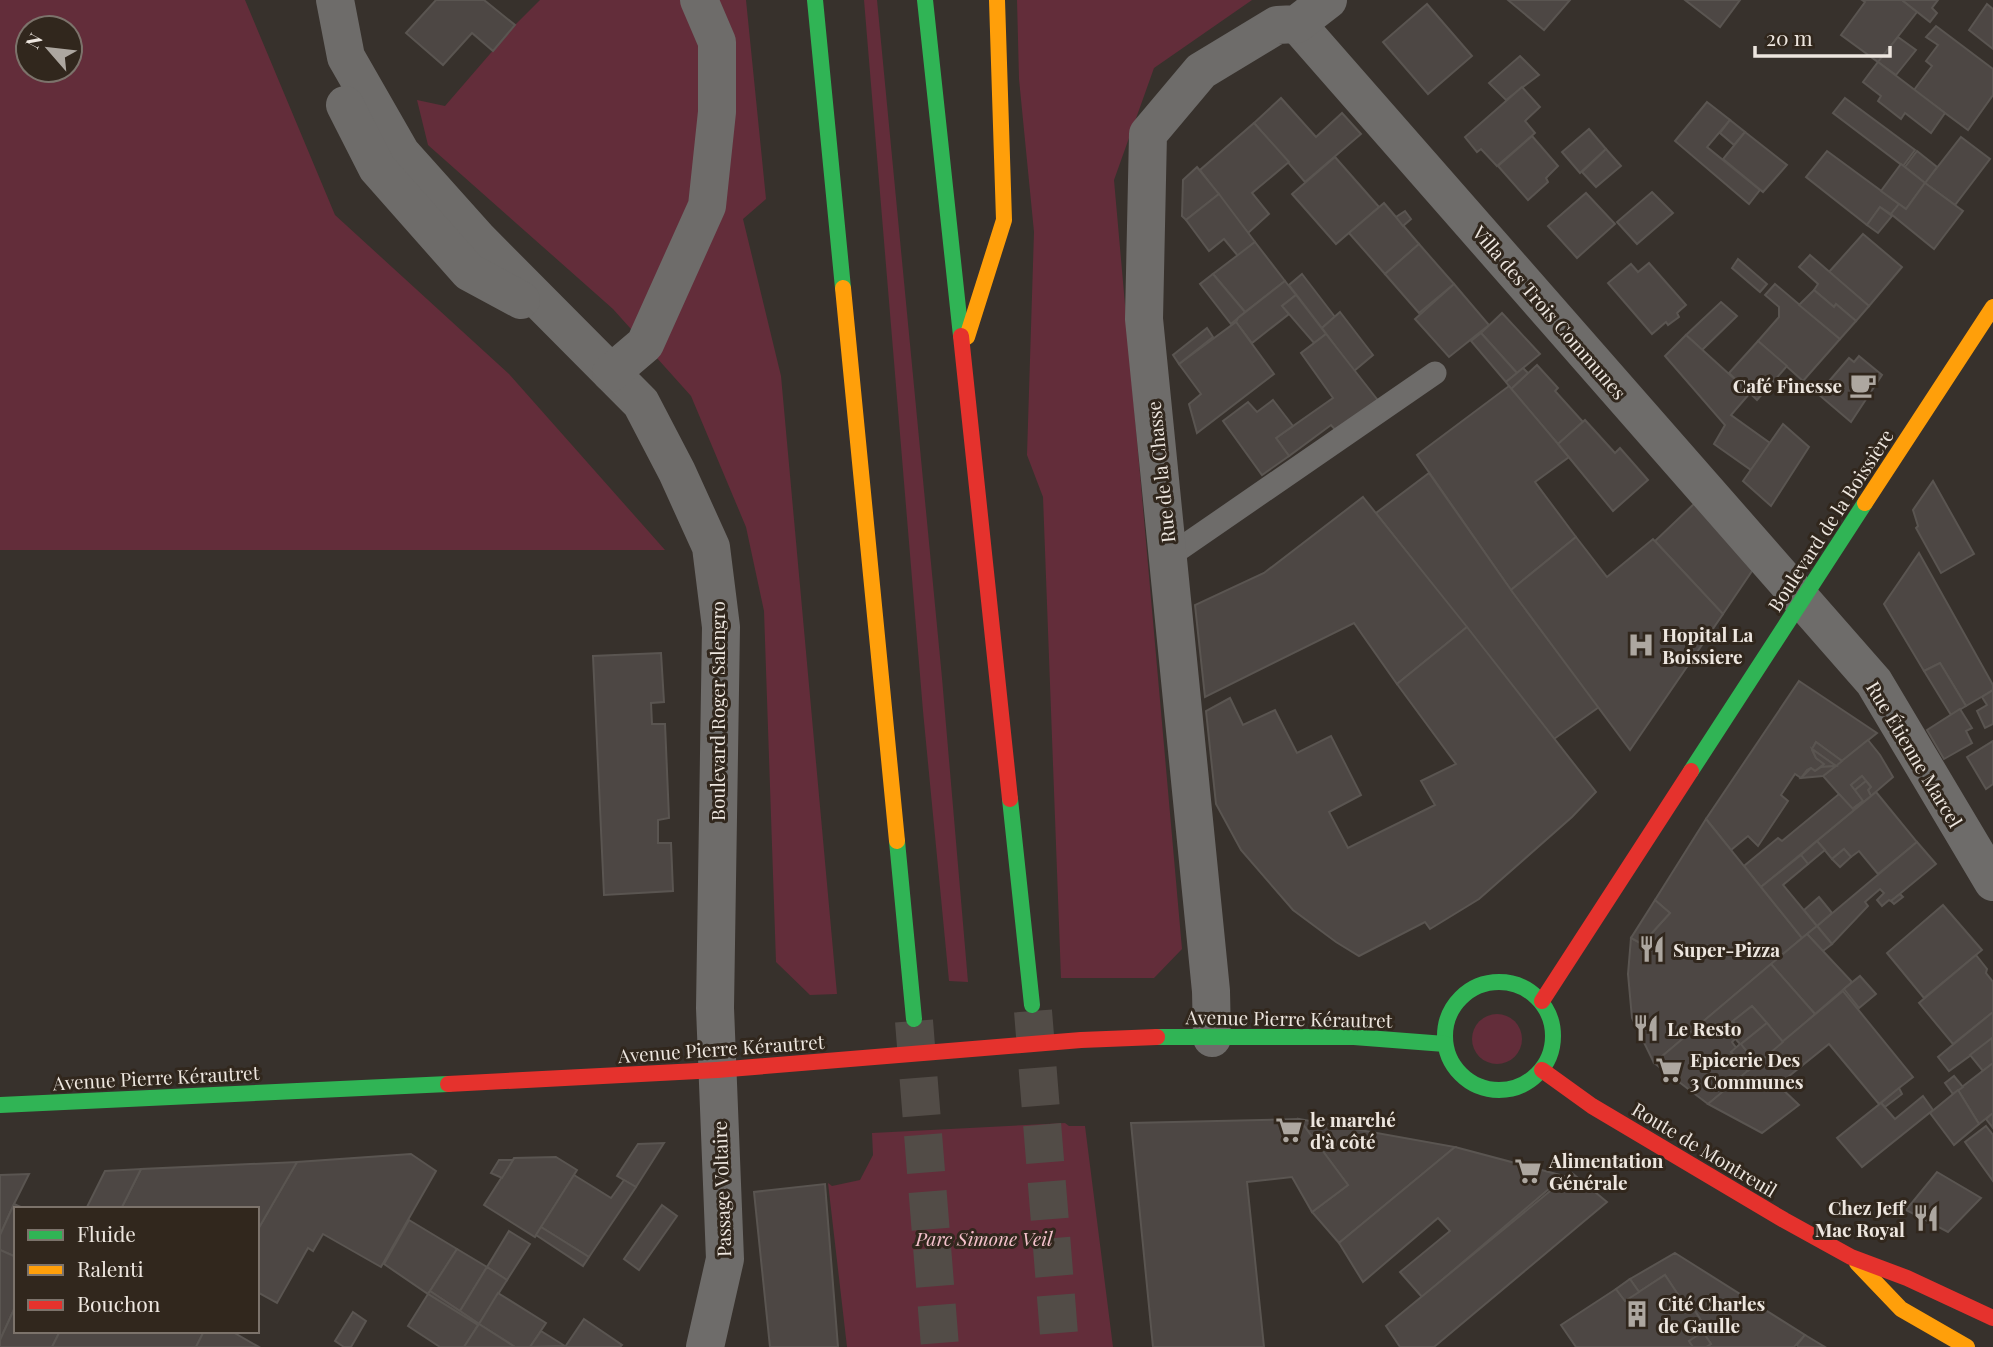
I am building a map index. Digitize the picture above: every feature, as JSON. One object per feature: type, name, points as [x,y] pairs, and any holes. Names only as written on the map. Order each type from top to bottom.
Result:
[{"type":"main road","points":[[815,0],[914,1019]]},
{"type":"main road","points":[[925,0],[1032,1005]]},
{"type":"main road","points":[[962,352],[1004,220],[997,0]]},
{"type":"main road","name":"Boulevard de la Boissière","points":[[1542,1002],[1993,307]]},
{"type":"main road","points":[[1504,982],[1527,988],[1542,1002],[1550,1017],[1554,1036],[1551,1054],[1542,1070],[1521,1086],[1497,1090],[1473,1084],[1454,1067],[1445,1044],[1448,1020],[1460,999],[1480,985],[1504,982]]},
{"type":"main road","name":"Avenue Pierre Kérautret","points":[[0,1105],[717,1070],[1081,1040],[1157,1037],[1354,1037],[1445,1044]]},
{"type":"main road","name":"Route de Montreuil","points":[[1542,1070],[1592,1106],[1851,1257],[1907,1278],[1993,1318]]},
{"type":"main road","name":"Route de Montreuil","points":[[1851,1257],[1901,1309],[1967,1347]]},
{"type":"street","name":"Boulevard Roger Salengro","points":[[313,0],[324,62],[377,168],[469,272],[558,319]]},
{"type":"street","name":"Boulevard Roger Salengro","points":[[335,0],[346,57],[401,153],[478,239],[641,403],[677,472],[711,547],[721,627],[715,1008],[717,1070]]},
{"type":"street","points":[[611,373],[645,344],[707,206],[717,112],[718,42],[699,0]]},
{"type":"street","name":"Rue de la Chasse","points":[[1212,1038],[1211,991],[1144,319],[1148,134],[1201,71],[1277,25],[1297,24],[1328,0]]},
{"type":"street","name":"Villa des Trois Communes","points":[[1297,24],[1802,600]]},
{"type":"street","name":"Rue Étienne Marcel","points":[[1802,600],[1874,682],[1993,882]]},
{"type":"street","name":"Passage Voltaire","points":[[705,1347],[725,1259],[717,1070]]},
{"type":"lane","points":[[1168,557],[1435,373]]},
{"type":"green space","points":[[0,0],[245,0],[335,215],[509,374],[665,550],[0,550]]},
{"type":"green space","points":[[540,0],[746,0],[766,199],[743,219],[781,376],[837,994],[810,995],[776,962],[764,611],[746,527],[691,396],[613,309],[428,145],[417,100],[445,106]]},
{"type":"green space","points":[[864,0],[877,0],[942,678],[968,982],[949,981],[923,711]]},
{"type":"green space","points":[[1017,0],[1252,0],[1154,68],[1114,180],[1182,949],[1154,978],[1061,978],[1043,497],[1027,455],[1034,232],[1019,79]]},
{"type":"green space","points":[[1497,1014],[1515,1021],[1522,1039],[1515,1057],[1497,1064],[1479,1057],[1472,1039],[1479,1021]]},
{"type":"green space","name":"Parc Simone Veil","points":[[1065,1123],[1069,1126],[1085,1126],[1113,1347],[847,1347],[828,1183],[832,1186],[860,1180],[873,1155],[872,1133]]},
{"type":"building","points":[[436,0],[484,0],[515,25],[493,51],[472,33],[443,65],[406,33]]},
{"type":"building","points":[[1508,0],[1570,0],[1544,30]]},
{"type":"building","points":[[1685,0],[1740,0],[1720,27]]},
{"type":"building","points":[[1862,0],[1902,0],[1917,12],[1878,62],[1841,35],[1865,2]]},
{"type":"building","points":[[1902,0],[1938,0],[1932,8],[1937,13],[1930,22]]},
{"type":"building","points":[[1427,4],[1472,56],[1428,94],[1383,42]]},
{"type":"building","points":[[1987,4],[1993,9],[1993,49],[1969,30]]},
{"type":"building","points":[[1936,26],[1993,69],[1993,95],[1968,130],[1914,90],[1932,66],[1926,61],[1938,45],[1926,37]]},
{"type":"building","points":[[1898,37],[1916,50],[1896,75],[1878,62]]},
{"type":"building","points":[[1520,56],[1539,75],[1506,100],[1489,83]]},
{"type":"building","points":[[1878,62],[1945,113],[1931,133],[1905,113],[1901,119],[1878,101],[1881,96],[1863,82]]},
{"type":"building","points":[[1522,87],[1540,107],[1525,121],[1535,133],[1497,166],[1481,149],[1477,152],[1465,137]]},
{"type":"building","points":[[1281,98],[1316,137],[1342,113],[1361,134],[1305,182],[1254,123]]},
{"type":"building","points":[[1845,98],[1915,150],[1903,166],[1833,113]]},
{"type":"building","points":[[1707,102],[1730,120],[1707,147],[1760,190],[1749,204],[1675,141]]},
{"type":"building","points":[[1730,120],[1745,132],[1734,145],[1720,133]]},
{"type":"building","points":[[1254,123],[1289,162],[1252,193],[1269,214],[1248,233],[1200,170]]},
{"type":"building","points":[[1589,129],[1606,149],[1580,173],[1562,152]]},
{"type":"building","points":[[1745,132],[1787,165],[1763,192],[1723,159]]},
{"type":"building","points":[[1532,136],[1558,166],[1546,178],[1548,182],[1528,200],[1498,166]]},
{"type":"building","points":[[1961,137],[1990,159],[1955,205],[1925,183]]},
{"type":"building","points":[[1606,149],[1621,166],[1596,187],[1582,172]]},
{"type":"building","points":[[1827,151],[1899,204],[1891,214],[1880,207],[1867,225],[1806,177]]},
{"type":"building","points":[[1917,151],[1937,167],[1925,183],[1905,167]]},
{"type":"building","points":[[1335,157],[1379,207],[1336,244],[1292,194]]},
{"type":"building","points":[[1901,164],[1925,183],[1906,209],[1881,191]]},
{"type":"building","points":[[1197,167],[1219,194],[1186,220],[1182,216],[1183,180]]},
{"type":"building","points":[[1925,183],[1963,211],[1934,249],[1891,214],[1899,204],[1906,209]]},
{"type":"building","points":[[1652,192],[1673,213],[1637,244],[1617,222]]},
{"type":"building","points":[[1586,193],[1615,224],[1577,258],[1548,226]]},
{"type":"building","points":[[1219,194],[1255,242],[1238,256],[1224,239],[1209,251],[1186,220]]},
{"type":"building","points":[[1384,203],[1419,244],[1385,274],[1349,233]]},
{"type":"building","points":[[1880,207],[1892,216],[1878,233],[1867,225]]},
{"type":"building","points":[[1405,211],[1411,219],[1403,226],[1396,217]]},
{"type":"building","points":[[1863,234],[1902,267],[1869,306],[1829,272]]},
{"type":"building","points":[[1255,242],[1285,281],[1245,312],[1213,274]]},
{"type":"building","points":[[1419,244],[1454,284],[1419,313],[1385,274]]},
{"type":"building","points":[[1810,255],[1869,306],[1856,321],[1814,290],[1818,284],[1799,267]]},
{"type":"building","points":[[1738,259],[1767,284],[1760,292],[1732,268]]},
{"type":"building","points":[[1649,263],[1686,305],[1677,313],[1679,317],[1668,325],[1666,322],[1652,334],[1608,283],[1631,264],[1638,272]]},
{"type":"building","points":[[1213,274],[1245,312],[1231,324],[1200,284]]},
{"type":"building","points":[[1302,274],[1335,317],[1322,328],[1289,285]]},
{"type":"building","points":[[1285,281],[1296,295],[1282,306],[1289,314],[1252,343],[1236,322],[1238,318]]},
{"type":"building","points":[[1454,284],[1489,325],[1449,357],[1415,319]]},
{"type":"building","points":[[1775,284],[1840,339],[1803,381],[1758,341],[1779,317],[1779,307],[1765,295]]},
{"type":"building","points":[[1814,290],[1856,321],[1840,339],[1799,305]]},
{"type":"building","points":[[1296,295],[1326,334],[1314,343],[1282,306]]},
{"type":"building","points":[[1721,302],[1737,316],[1702,350],[1686,335]]},
{"type":"building","points":[[1340,312],[1373,355],[1354,371],[1322,328]]},
{"type":"building","points":[[1502,313],[1540,354],[1517,373],[1481,333]]},
{"type":"building","points":[[1236,322],[1274,374],[1197,433],[1189,404],[1201,394],[1179,364]]},
{"type":"building","points":[[1207,328],[1213,337],[1179,364],[1173,355]]},
{"type":"building","points":[[1481,333],[1517,373],[1506,382],[1471,341]]},
{"type":"building","points":[[1326,334],[1380,403],[1338,433],[1331,425],[1289,456],[1276,438],[1333,398],[1301,353]]},
{"type":"building","points":[[1686,335],[1750,393],[1731,415],[1770,443],[1751,470],[1714,444],[1725,425],[1665,356]]},
{"type":"building","points":[[1758,341],[1787,366],[1757,400],[1729,373]]},
{"type":"building","points":[[1859,356],[1882,375],[1851,422],[1818,394],[1849,358],[1854,362]]},
{"type":"building","points":[[1537,365],[1558,388],[1555,391],[1583,422],[1558,444],[1511,389]]},
{"type":"building","points":[[1523,368],[1528,373],[1511,389],[1506,382]]},
{"type":"building","points":[[1509,386],[1569,457],[1535,482],[1576,537],[1511,590],[1417,455]]},
{"type":"building","points":[[1273,400],[1293,426],[1276,438],[1289,456],[1262,475],[1223,421],[1248,402],[1257,412]]},
{"type":"building","points":[[1585,420],[1615,453],[1620,448],[1648,480],[1613,511],[1558,444]]},
{"type":"building","points":[[1783,424],[1809,447],[1771,506],[1743,481]]},
{"type":"building","points":[[1429,473],[1511,590],[1599,707],[1554,739],[1376,513]]},
{"type":"building","points":[[1933,481],[1974,554],[1941,573],[1916,528],[1918,526],[1913,510]]},
{"type":"building","points":[[1363,497],[1467,627],[1397,684],[1354,623],[1205,697],[1195,605],[1264,573]]},
{"type":"building","points":[[1696,502],[1754,568],[1723,614],[1655,541]]},
{"type":"building","points":[[1576,537],[1607,577],[1653,539],[1723,614],[1630,750],[1511,590]]},
{"type":"building","points":[[1919,553],[1993,685],[1993,690],[1966,706],[1940,663],[1924,671],[1884,604]]},
{"type":"building","points":[[1467,627],[1596,792],[1572,817],[1479,899],[1430,929],[1425,922],[1359,956],[1293,910],[1241,850],[1216,804],[1206,711],[1230,698],[1243,725],[1275,710],[1297,753],[1331,736],[1361,795],[1329,812],[1348,848],[1435,805],[1421,781],[1456,764],[1397,684]]},
{"type":"building","points":[[661,653],[664,702],[651,703],[652,724],[665,724],[669,818],[658,820],[658,843],[671,843],[673,891],[604,895],[593,656]]},
{"type":"building","points":[[1940,663],[1966,706],[1951,715],[1924,671]]},
{"type":"building","points":[[1799,681],[1877,733],[1842,761],[1816,742],[1812,750],[1816,758],[1824,764],[1815,771],[1811,768],[1807,770],[1801,778],[1795,774],[1781,795],[1788,801],[1758,846],[1748,836],[1731,850],[1706,819]]},
{"type":"building","points":[[1993,690],[1993,724],[1985,728],[1977,711],[1987,705],[1982,697]]},
{"type":"building","points":[[1960,709],[1972,728],[1966,731],[1972,743],[1944,759],[1927,730]]},
{"type":"building","points":[[1868,740],[1893,777],[1871,796],[1868,790],[1871,787],[1862,776],[1851,785],[1863,801],[1852,809],[1823,776]]},
{"type":"building","points":[[1993,741],[1993,784],[1986,789],[1967,757]]},
{"type":"building","points":[[1816,742],[1842,761],[1836,766],[1812,749]]},
{"type":"building","points":[[1812,749],[1836,766],[1821,767],[1824,764],[1816,758]]},
{"type":"building","points":[[1836,766],[1823,776],[1801,778],[1811,768],[1815,771],[1821,767]]},
{"type":"building","points":[[1862,776],[1866,781],[1855,790],[1851,785]]},
{"type":"building","points":[[1866,781],[1871,787],[1868,790],[1871,796],[1854,810],[1852,809],[1863,801],[1855,790]]},
{"type":"building","points":[[1876,792],[1917,842],[1878,874],[1859,851],[1851,857],[1844,849],[1832,859],[1817,841]]},
{"type":"building","points":[[1839,794],[1854,810],[1761,887],[1744,866],[1778,838],[1782,841]]},
{"type":"building","points":[[1706,819],[1802,938],[1654,1063],[1632,1018],[1628,974],[1631,938],[1642,944],[1670,913],[1655,900]]},
{"type":"building","points":[[1817,841],[1825,850],[1808,864],[1801,855]]},
{"type":"building","points":[[1917,842],[1936,864],[1882,906],[1877,900],[1884,893],[1880,889],[1865,902],[1868,906],[1832,944],[1817,926]]},
{"type":"building","points":[[1844,849],[1851,857],[1840,867],[1832,859]]},
{"type":"building","points":[[1801,855],[1808,864],[1783,885],[1817,926],[1802,938],[1761,887]]},
{"type":"building","points":[[1900,894],[1903,897],[1894,904],[1891,901]]},
{"type":"building","points":[[1819,897],[1832,913],[1817,926],[1804,910]]},
{"type":"building","points":[[1655,900],[1670,913],[1642,944],[1631,938]]},
{"type":"building","points":[[1943,905],[1982,950],[1924,998],[1887,953]]},
{"type":"building","points":[[1817,926],[1832,944],[1823,951],[1807,934]]},
{"type":"building","points":[[1807,934],[1852,982],[1815,1014],[1771,964]]},
{"type":"building","points":[[1976,955],[1993,982],[1993,1012],[1953,1044],[1919,1003]]},
{"type":"building","points":[[1771,964],[1815,1014],[1783,1042],[1752,1006],[1724,1028],[1735,1039],[1732,1042],[1737,1049],[1731,1052],[1748,1071],[1708,1104],[1654,1063]]},
{"type":"building","points":[[1860,976],[1876,994],[1859,1008],[1844,989]]},
{"type":"building","points":[[1843,991],[1913,1077],[1879,1104],[1829,1044],[1778,1085],[1799,1105],[1762,1133],[1708,1104]]},
{"type":"building","points":[[1752,1006],[1767,1023],[1741,1044],[1757,1064],[1748,1071],[1731,1052],[1740,1044],[1732,1035],[1739,1030],[1733,1021]]},
{"type":"building","points":[[1993,1012],[1993,1039],[1949,1071],[1938,1057]]},
{"type":"building","points":[[1733,1021],[1739,1030],[1731,1037],[1724,1028]]},
{"type":"building","points":[[1767,1023],[1783,1042],[1757,1064],[1741,1044]]},
{"type":"building","points":[[1992,1038],[1993,1063],[1983,1071],[1970,1055]]},
{"type":"building","points":[[1993,1063],[1993,1113],[1979,1124],[1958,1090]]},
{"type":"building","points":[[1954,1076],[1963,1087],[1953,1094],[1945,1083]]},
{"type":"building","points":[[1899,1088],[1902,1094],[1885,1107],[1881,1103]]},
{"type":"building","points":[[1958,1090],[1979,1124],[1954,1145],[1930,1113]]},
{"type":"building","points":[[1923,1096],[1933,1110],[1862,1167],[1837,1138],[1881,1103],[1895,1119]]},
{"type":"building","points":[[1993,1113],[1993,1128],[1986,1119]]},
{"type":"building","points":[[1299,1119],[1455,1147],[1339,1243],[1312,1212],[1348,1185]]},
{"type":"building","points":[[1299,1119],[1348,1185],[1312,1212],[1292,1177],[1247,1182],[1264,1347],[1153,1347],[1131,1123]]},
{"type":"building","points":[[1986,1126],[1993,1135],[1993,1181],[1965,1142]]},
{"type":"building","points":[[664,1143],[636,1187],[617,1176],[638,1144]]},
{"type":"building","points":[[1455,1147],[1564,1176],[1422,1297],[1400,1272],[1450,1231],[1438,1218],[1363,1282],[1339,1243]]},
{"type":"building","points":[[411,1154],[436,1171],[381,1267],[323,1234],[313,1251],[308,1248],[277,1303],[259,1293],[259,1228],[297,1162]]},
{"type":"building","points":[[556,1157],[577,1170],[535,1237],[484,1205],[514,1158]]},
{"type":"building","points":[[499,1160],[513,1160],[502,1178],[491,1173]]},
{"type":"building","points":[[297,1162],[259,1228],[259,1207],[122,1207],[141,1169]]},
{"type":"building","points":[[141,1169],[122,1207],[87,1207],[105,1171]]},
{"type":"building","points":[[1937,1172],[1981,1198],[1948,1232],[1906,1210]]},
{"type":"building","points":[[1572,1173],[1607,1202],[1434,1347],[1400,1347],[1386,1326]]},
{"type":"building","points":[[29,1174],[14,1204],[0,1235],[0,1175]]},
{"type":"building","points":[[574,1175],[611,1198],[624,1180],[636,1187],[589,1257],[541,1227]]},
{"type":"building","points":[[825,1184],[838,1347],[770,1347],[754,1192]]},
{"type":"building","points":[[14,1204],[21,1207],[14,1207],[14,1256],[0,1250],[0,1235]]},
{"type":"building","points":[[662,1205],[677,1216],[639,1270],[624,1259]]},
{"type":"building","points":[[409,1220],[457,1249],[428,1294],[384,1264]]},
{"type":"building","points":[[541,1227],[589,1257],[583,1266],[536,1235]]},
{"type":"building","points":[[509,1231],[530,1244],[507,1280],[487,1267]]},
{"type":"building","points":[[457,1249],[487,1267],[460,1311],[430,1291]]},
{"type":"building","points":[[0,1250],[14,1256],[14,1309],[0,1340]]},
{"type":"building","points":[[1675,1253],[1805,1335],[1794,1347],[1706,1347],[1711,1344],[1698,1325],[1702,1322],[1690,1303],[1685,1305],[1665,1275],[1639,1292],[1630,1279]]},
{"type":"building","points":[[487,1267],[507,1280],[479,1324],[460,1311]]},
{"type":"building","name":"Cité Charles de Gaulle","points":[[1665,1275],[1685,1305],[1690,1303],[1702,1322],[1698,1325],[1703,1332],[1689,1341],[1693,1347],[1576,1347],[1561,1325],[1616,1289],[1625,1301]]},
{"type":"building","points":[[1630,1279],[1639,1292],[1625,1301],[1616,1289]]},
{"type":"building","points":[[430,1291],[479,1324],[428,1294]]},
{"type":"building","points":[[498,1293],[546,1323],[530,1347],[515,1347],[479,1324]]},
{"type":"building","points":[[428,1294],[478,1325],[464,1347],[440,1347],[408,1326]]},
{"type":"building","points":[[14,1309],[14,1333],[59,1333],[52,1347],[0,1347],[0,1340]]},
{"type":"building","points":[[353,1312],[366,1321],[351,1347],[344,1347],[335,1341]]},
{"type":"building","points":[[584,1319],[622,1345],[565,1347]]},
{"type":"building","points":[[479,1324],[515,1347],[464,1347]]},
{"type":"building","points":[[541,1331],[565,1346],[530,1347]]},
{"type":"building","points":[[1703,1332],[1711,1344],[1706,1347],[1693,1347],[1689,1341]]},
{"type":"building","points":[[59,1333],[203,1333],[196,1347],[52,1347]]},
{"type":"building","points":[[203,1333],[234,1333],[259,1347],[196,1347]]},
{"type":"building","points":[[1805,1335],[1825,1347],[1798,1347]]},
{"type":"tunnel","points":[[1033,1011],[1060,1347]]},
{"type":"tunnel","points":[[914,1021],[940,1347]]},
{"type":"traffic: fast","points":[[815,0],[843,288]]},
{"type":"traffic: fast","points":[[925,0],[961,336]]},
{"type":"traffic: fast","points":[[1691,771],[1865,503]]},
{"type":"traffic: fast","points":[[1010,799],[1032,1005]]},
{"type":"traffic: fast","points":[[897,841],[914,1019]]},
{"type":"traffic: fast","points":[[1499,982],[1520,986],[1537,998],[1549,1015],[1553,1036],[1549,1057],[1537,1074],[1520,1086],[1499,1090],[1478,1086],[1461,1074],[1449,1057],[1445,1036],[1449,1015],[1461,998],[1478,986],[1499,982]]},
{"type":"traffic: fast","points":[[1157,1037],[1354,1037],[1445,1044]]},
{"type":"traffic: fast","points":[[0,1105],[448,1084]]},
{"type":"traffic: slow","points":[[967,337],[1004,220],[997,0]]},
{"type":"traffic: slow","points":[[843,288],[897,841]]},
{"type":"traffic: slow","points":[[1865,503],[1993,307]]},
{"type":"traffic: slow","points":[[1857,1263],[1901,1309],[1967,1347]]},
{"type":"traffic: jam","points":[[961,336],[1010,799]]},
{"type":"traffic: jam","points":[[1542,1001],[1691,771]]},
{"type":"traffic: jam","points":[[717,1070],[1081,1040],[1157,1037]]},
{"type":"traffic: jam","points":[[448,1084],[717,1070]]},
{"type":"traffic: jam","points":[[1542,1070],[1592,1106],[1851,1257],[1907,1278],[1993,1318]]},
{"type":"place","name":"Café Finesse","points":[[1863,385]]},
{"type":"place","name":"Hopital La Boissiere","points":[[1641,645]]},
{"type":"place","name":"Super-Pizza","points":[[1652,949]]},
{"type":"place","name":"Le Resto","points":[[1646,1028]]},
{"type":"place","name":"Epicerie Des 3 Communes","points":[[1669,1070]]},
{"type":"place","name":"le marché d'à côté","points":[[1289,1130]]},
{"type":"place","name":"Alimentation Générale","points":[[1528,1171]]},
{"type":"place","name":"Chez Jeff Mac Royal","points":[[1926,1218]]},
{"type":"place","name":"Cité Charles de Gaulle","points":[[1637,1314]]}]
